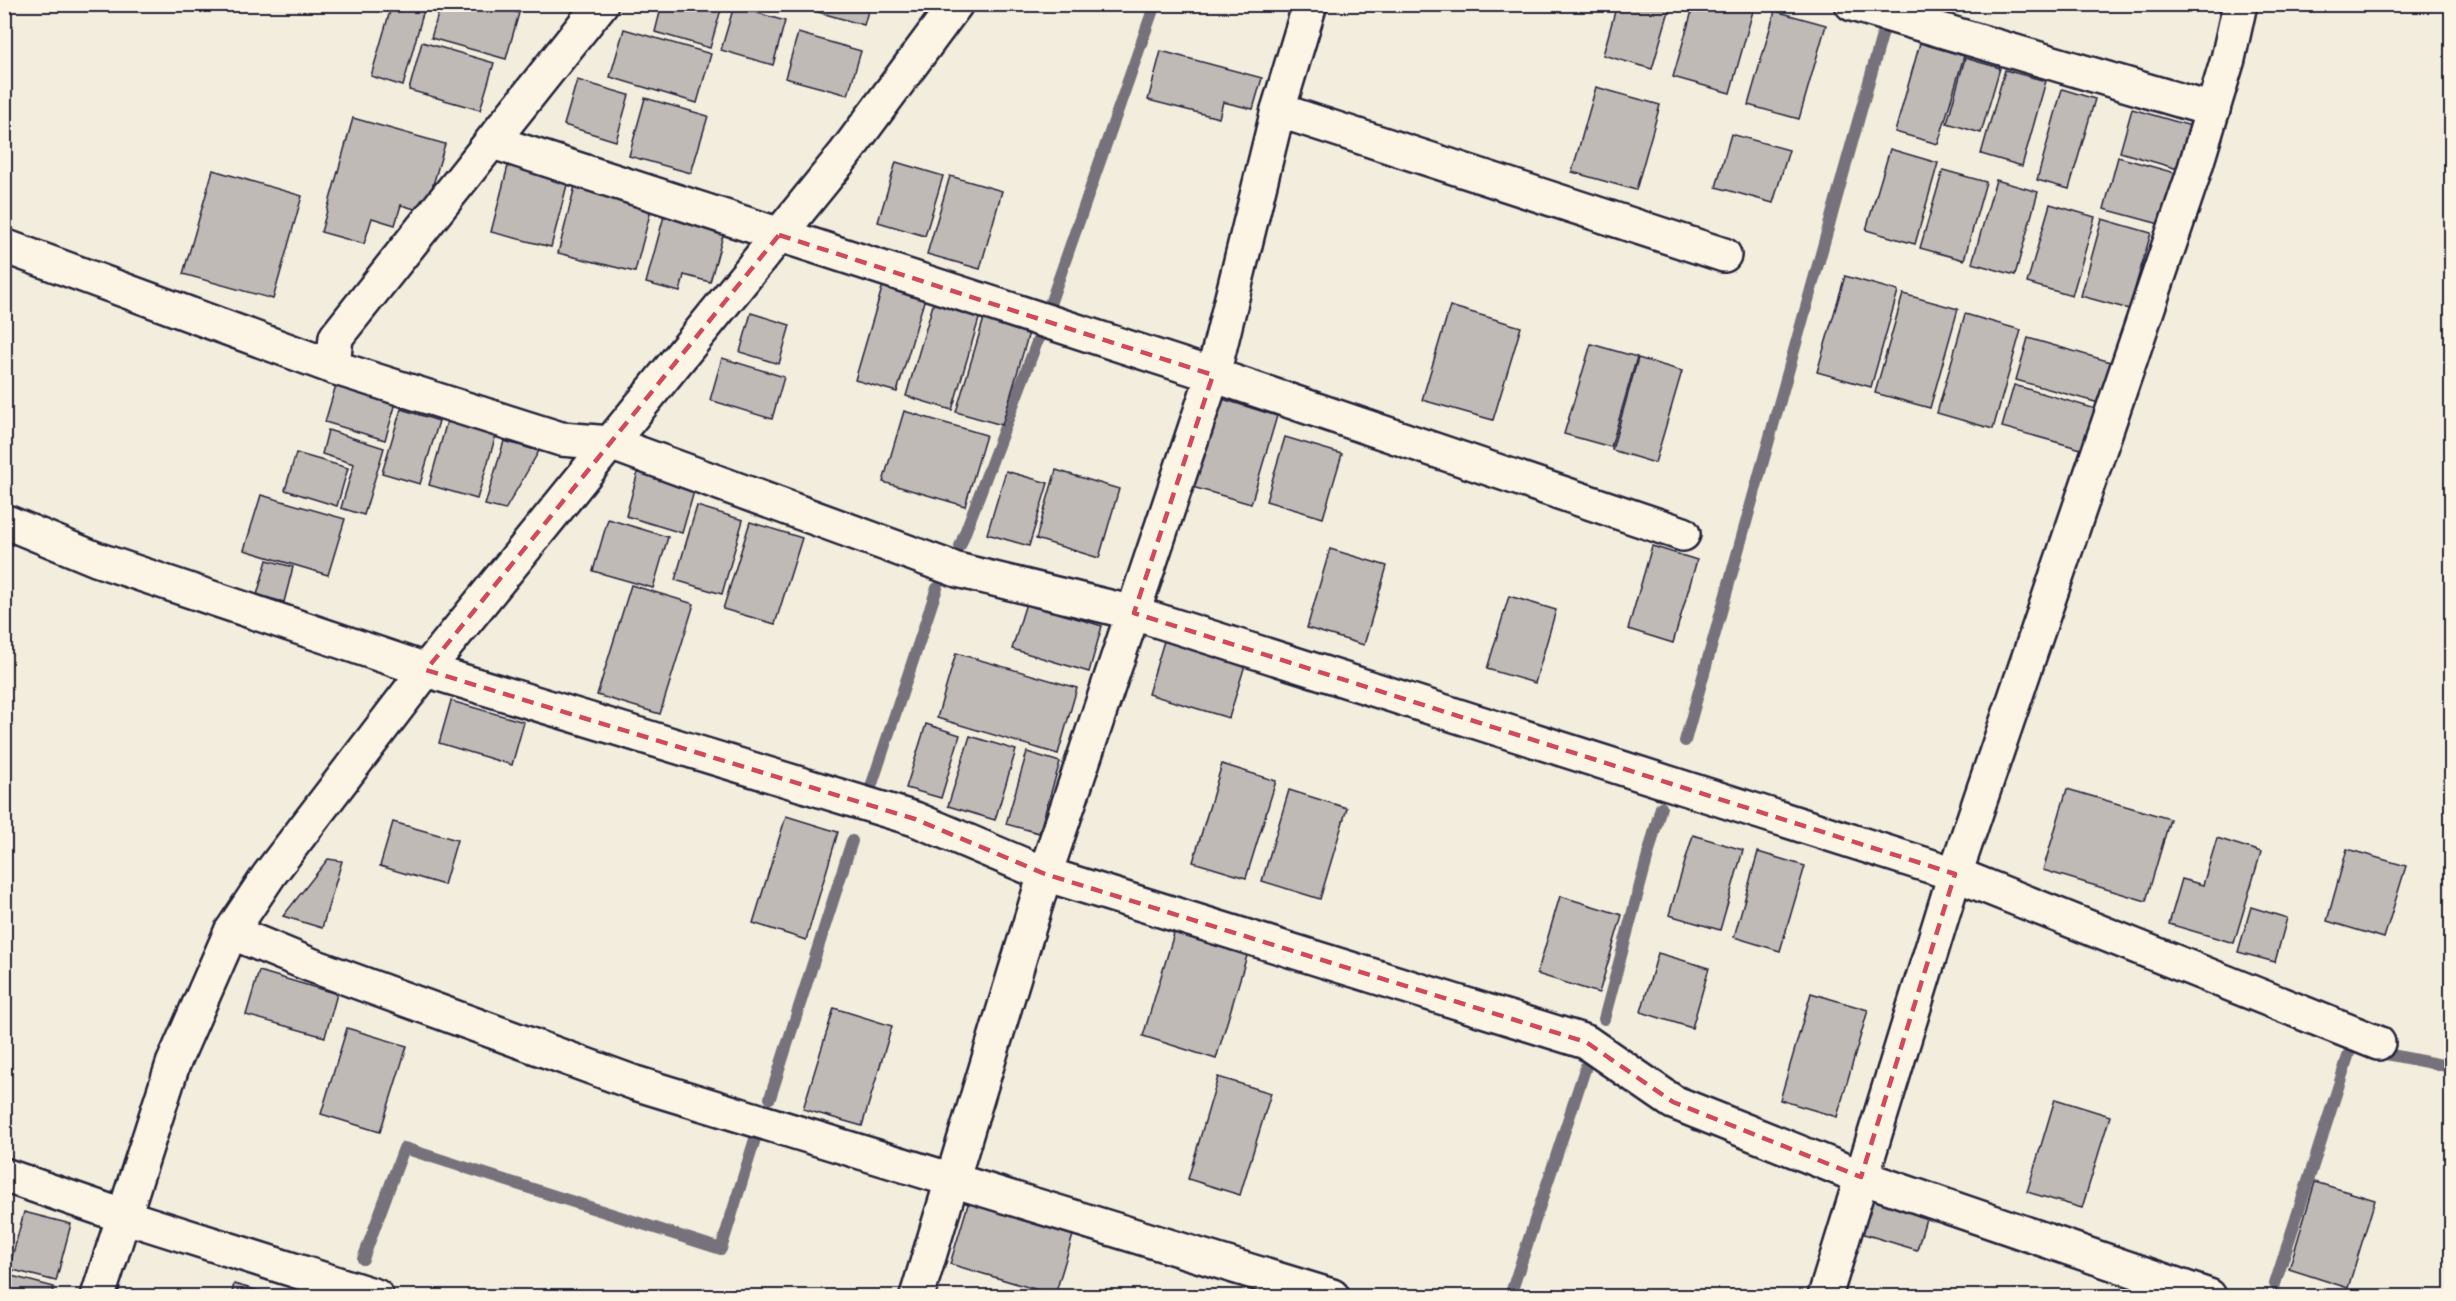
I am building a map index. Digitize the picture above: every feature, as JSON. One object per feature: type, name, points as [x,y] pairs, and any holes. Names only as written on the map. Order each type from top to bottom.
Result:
[{"type":"street","points":[[333,367],[336,337],[601,4]]},
{"type":"street","points":[[98,1296],[173,1064],[231,932],[269,875],[426,670],[844,155],[956,4]]},
{"type":"street","points":[[917,1296],[1045,874],[1214,375],[1278,110],[1310,4]]},
{"type":"street","points":[[1852,4],[2213,110]]},
{"type":"street","points":[[1825,1296],[1955,874],[2159,279],[2213,110],[2240,4]]},
{"type":"street","points":[[1278,110],[1724,255]]},
{"type":"street","points":[[493,142],[1214,375],[1683,534]]},
{"type":"street","points":[[4,246],[333,367],[561,439],[610,443],[957,570],[1134,614],[1955,874],[2378,1042]]},
{"type":"street","points":[[4,521],[96,559],[426,670],[915,819],[1045,874],[1586,1042],[1673,1102],[1861,1177],[2209,1296]]},
{"type":"street","points":[[231,932],[311,965],[635,1083],[1332,1296]]},
{"type":"street","points":[[7,1179],[376,1296]]},
{"type":"highlighted area","points":[[779,235],[1213,375],[1134,613],[1955,874],[1861,1177],[1673,1102],[1586,1042],[1045,874],[915,819],[426,670]]},
{"type":"building","points":[[392,4],[425,6],[403,86],[371,76]]},
{"type":"building","points":[[441,4],[490,4],[519,13],[506,59],[431,38]]},
{"type":"building","points":[[662,4],[722,6],[710,48],[655,32]]},
{"type":"building","points":[[801,4],[870,4],[864,25],[800,7]]},
{"type":"building","points":[[1617,4],[1671,4],[1652,69],[1603,55]]},
{"type":"building","points":[[1694,4],[1755,4],[1730,93],[1673,77]]},
{"type":"building","points":[[734,6],[785,21],[773,65],[721,50]]},
{"type":"building","points":[[1775,11],[1826,25],[1799,119],[1748,105]]},
{"type":"building","points":[[624,29],[711,54],[697,103],[610,77]]},
{"type":"building","points":[[798,33],[861,51],[848,95],[785,78]]},
{"type":"building","points":[[422,42],[494,63],[480,110],[409,90]]},
{"type":"building","points":[[1920,43],[1964,56],[1938,144],[1895,132]]},
{"type":"building","points":[[1161,51],[1262,78],[1253,109],[1223,102],[1219,118],[1148,100]]},
{"type":"building","points":[[1965,58],[2000,68],[1981,133],[1947,123]]},
{"type":"building","points":[[2005,70],[2046,81],[2022,166],[1981,154]]},
{"type":"building","points":[[577,80],[629,95],[616,141],[564,125]]},
{"type":"building","points":[[1596,87],[1660,105],[1636,190],[1572,172]]},
{"type":"building","points":[[2062,89],[2095,99],[2069,189],[2037,180]]},
{"type":"building","points":[[645,98],[708,116],[691,173],[629,156]]},
{"type":"building","points":[[2132,109],[2191,126],[2178,169],[2120,152]]},
{"type":"building","points":[[353,118],[445,144],[425,212],[401,205],[395,225],[372,218],[364,244],[321,232]]},
{"type":"building","points":[[1731,134],[1789,150],[1773,203],[1716,187]]},
{"type":"building","points":[[1890,149],[1938,163],[1915,244],[1866,230]]},
{"type":"building","points":[[2118,157],[2182,175],[2167,226],[2104,209]]},
{"type":"building","points":[[896,162],[943,176],[925,236],[878,222]]},
{"type":"building","points":[[508,166],[568,181],[551,247],[491,232]]},
{"type":"building","points":[[213,170],[302,196],[273,299],[183,274]]},
{"type":"building","points":[[1943,170],[1986,182],[1964,260],[1920,248]]},
{"type":"building","points":[[950,176],[1002,191],[980,269],[927,254]]},
{"type":"building","points":[[1996,180],[2038,192],[2015,275],[1972,263]]},
{"type":"building","points":[[575,186],[652,206],[635,272],[558,253]]},
{"type":"building","points":[[2050,204],[2095,217],[2072,296],[2027,283]]},
{"type":"building","points":[[664,216],[724,232],[710,282],[684,275],[680,292],[646,283]]},
{"type":"building","points":[[2102,219],[2151,233],[2129,309],[2081,296]]},
{"type":"building","points":[[1845,276],[1898,291],[1871,387],[1817,372]]},
{"type":"building","points":[[885,278],[927,291],[897,392],[855,380]]},
{"type":"building","points":[[1903,294],[1958,309],[1930,408],[1875,393]]},
{"type":"building","points":[[935,298],[981,312],[952,410],[906,396]]},
{"type":"building","points":[[1450,306],[1521,327],[1493,420],[1422,400]]},
{"type":"building","points":[[751,313],[790,325],[779,364],[740,352]]},
{"type":"building","points":[[1965,314],[2021,330],[1993,429],[1937,413]]},
{"type":"building","points":[[985,315],[1030,329],[1002,425],[956,412]]},
{"type":"building","points":[[2028,338],[2111,362],[2099,403],[2016,380]]},
{"type":"building","points":[[1591,344],[1637,357],[1611,447],[1564,434]]},
{"type":"building","points":[[722,358],[784,377],[772,419],[710,400]]},
{"type":"building","points":[[1638,358],[1682,371],[1655,463],[1612,450]]},
{"type":"building","points":[[336,385],[396,403],[385,440],[325,422]]},
{"type":"building","points":[[2014,385],[2096,409],[2085,450],[2002,427]]},
{"type":"building","points":[[1216,397],[1277,416],[1251,504],[1189,486]]},
{"type":"building","points":[[401,409],[439,421],[420,484],[382,473]]},
{"type":"building","points":[[904,411],[986,435],[965,506],[883,482]]},
{"type":"building","points":[[447,421],[496,435],[477,499],[429,485]]},
{"type":"building","points":[[328,430],[384,448],[364,515],[341,508],[354,464],[322,454]]},
{"type":"building","points":[[1285,437],[1342,454],[1323,518],[1266,501]]},
{"type":"building","points":[[504,441],[539,451],[505,510],[485,505]]},
{"type":"building","points":[[296,453],[348,468],[337,506],[285,490]]},
{"type":"building","points":[[1056,470],[1119,489],[1099,558],[1036,539]]},
{"type":"building","points":[[1006,471],[1048,483],[1029,546],[987,534]]},
{"type":"building","points":[[638,472],[695,488],[682,533],[626,516]]},
{"type":"building","points":[[261,495],[345,519],[328,575],[244,550]]},
{"type":"building","points":[[697,506],[743,520],[722,594],[675,580]]},
{"type":"building","points":[[608,519],[668,537],[653,588],[593,571]]},
{"type":"building","points":[[750,522],[802,538],[775,624],[723,609]]},
{"type":"building","points":[[1652,546],[1697,560],[1673,643],[1628,629]]},
{"type":"building","points":[[1330,549],[1387,566],[1364,645],[1307,628]]},
{"type":"building","points":[[267,560],[293,567],[284,602],[257,595]]},
{"type":"building","points":[[631,585],[694,604],[660,714],[597,695]]},
{"type":"building","points":[[1509,596],[1556,610],[1535,683],[1487,669]]},
{"type":"building","points":[[1026,603],[1102,626],[1089,672],[1012,649]]},
{"type":"building","points":[[1164,641],[1245,665],[1229,718],[1148,694]]},
{"type":"building","points":[[956,653],[1077,688],[1058,754],[937,718]]},
{"type":"building","points":[[451,701],[524,722],[512,765],[439,743]]},
{"type":"building","points":[[926,724],[960,735],[941,798],[906,788]]},
{"type":"building","points":[[970,736],[1016,750],[995,820],[948,806]]},
{"type":"building","points":[[1027,752],[1060,762],[1039,833],[1006,824]]},
{"type":"building","points":[[1222,764],[1276,781],[1246,878],[1193,862]]},
{"type":"building","points":[[2067,789],[2170,819],[2146,901],[2043,870]]},
{"type":"building","points":[[1289,790],[1347,808],[1320,899],[1262,881]]},
{"type":"building","points":[[786,816],[838,832],[806,940],[753,923]]},
{"type":"building","points":[[393,822],[457,840],[444,885],[380,866]]},
{"type":"building","points":[[1693,835],[1743,850],[1720,930],[1669,915]]},
{"type":"building","points":[[2217,838],[2261,852],[2234,943],[2169,924],[2182,879],[2203,885]]},
{"type":"building","points":[[2347,849],[2406,866],[2384,938],[2327,921]]},
{"type":"building","points":[[1758,852],[1805,866],[1780,951],[1734,937]]},
{"type":"building","points":[[328,859],[342,861],[322,928],[283,916]]},
{"type":"building","points":[[1560,896],[1622,915],[1599,993],[1537,974]]},
{"type":"building","points":[[2251,907],[2287,918],[2275,962],[2238,952]]},
{"type":"building","points":[[1176,927],[1249,949],[1216,1059],[1143,1036]]},
{"type":"building","points":[[1658,953],[1709,968],[1692,1028],[1641,1012]]},
{"type":"building","points":[[259,971],[337,994],[325,1037],[246,1015]]},
{"type":"building","points":[[1811,993],[1868,1010],[1837,1117],[1780,1100]]},
{"type":"building","points":[[834,1008],[892,1026],[862,1126],[803,1109]]},
{"type":"building","points":[[347,1028],[407,1046],[380,1132],[321,1114]]},
{"type":"building","points":[[1218,1077],[1271,1093],[1240,1195],[1188,1179]]},
{"type":"building","points":[[2055,1099],[2110,1116],[2082,1208],[2027,1192]]},
{"type":"building","points":[[2315,1182],[2375,1200],[2348,1288],[2289,1269]]},
{"type":"building","points":[[1868,1183],[1931,1201],[1917,1250],[1854,1231]]},
{"type":"building","points":[[969,1201],[1074,1232],[1055,1295],[950,1264]]},
{"type":"building","points":[[24,1212],[71,1224],[56,1281],[9,1269]]},
{"type":"building","points":[[4,1274],[54,1287],[51,1296],[4,1296]]},
{"type":"building","points":[[234,1284],[278,1296],[231,1296]]},
{"type":"waterway","points":[[1050,304],[1155,4]]},
{"type":"waterway","points":[[1685,741],[1884,28]]},
{"type":"waterway","points":[[960,546],[1040,334]]},
{"type":"waterway","points":[[871,787],[937,588]]},
{"type":"waterway","points":[[1604,1019],[1661,807]]},
{"type":"waterway","points":[[770,1098],[852,841]]},
{"type":"waterway","points":[[2275,1284],[2351,1047],[2452,1067]]},
{"type":"waterway","points":[[1510,1296],[1587,1063]]},
{"type":"waterway","points":[[363,1259],[404,1148],[721,1249],[755,1139]]}]
